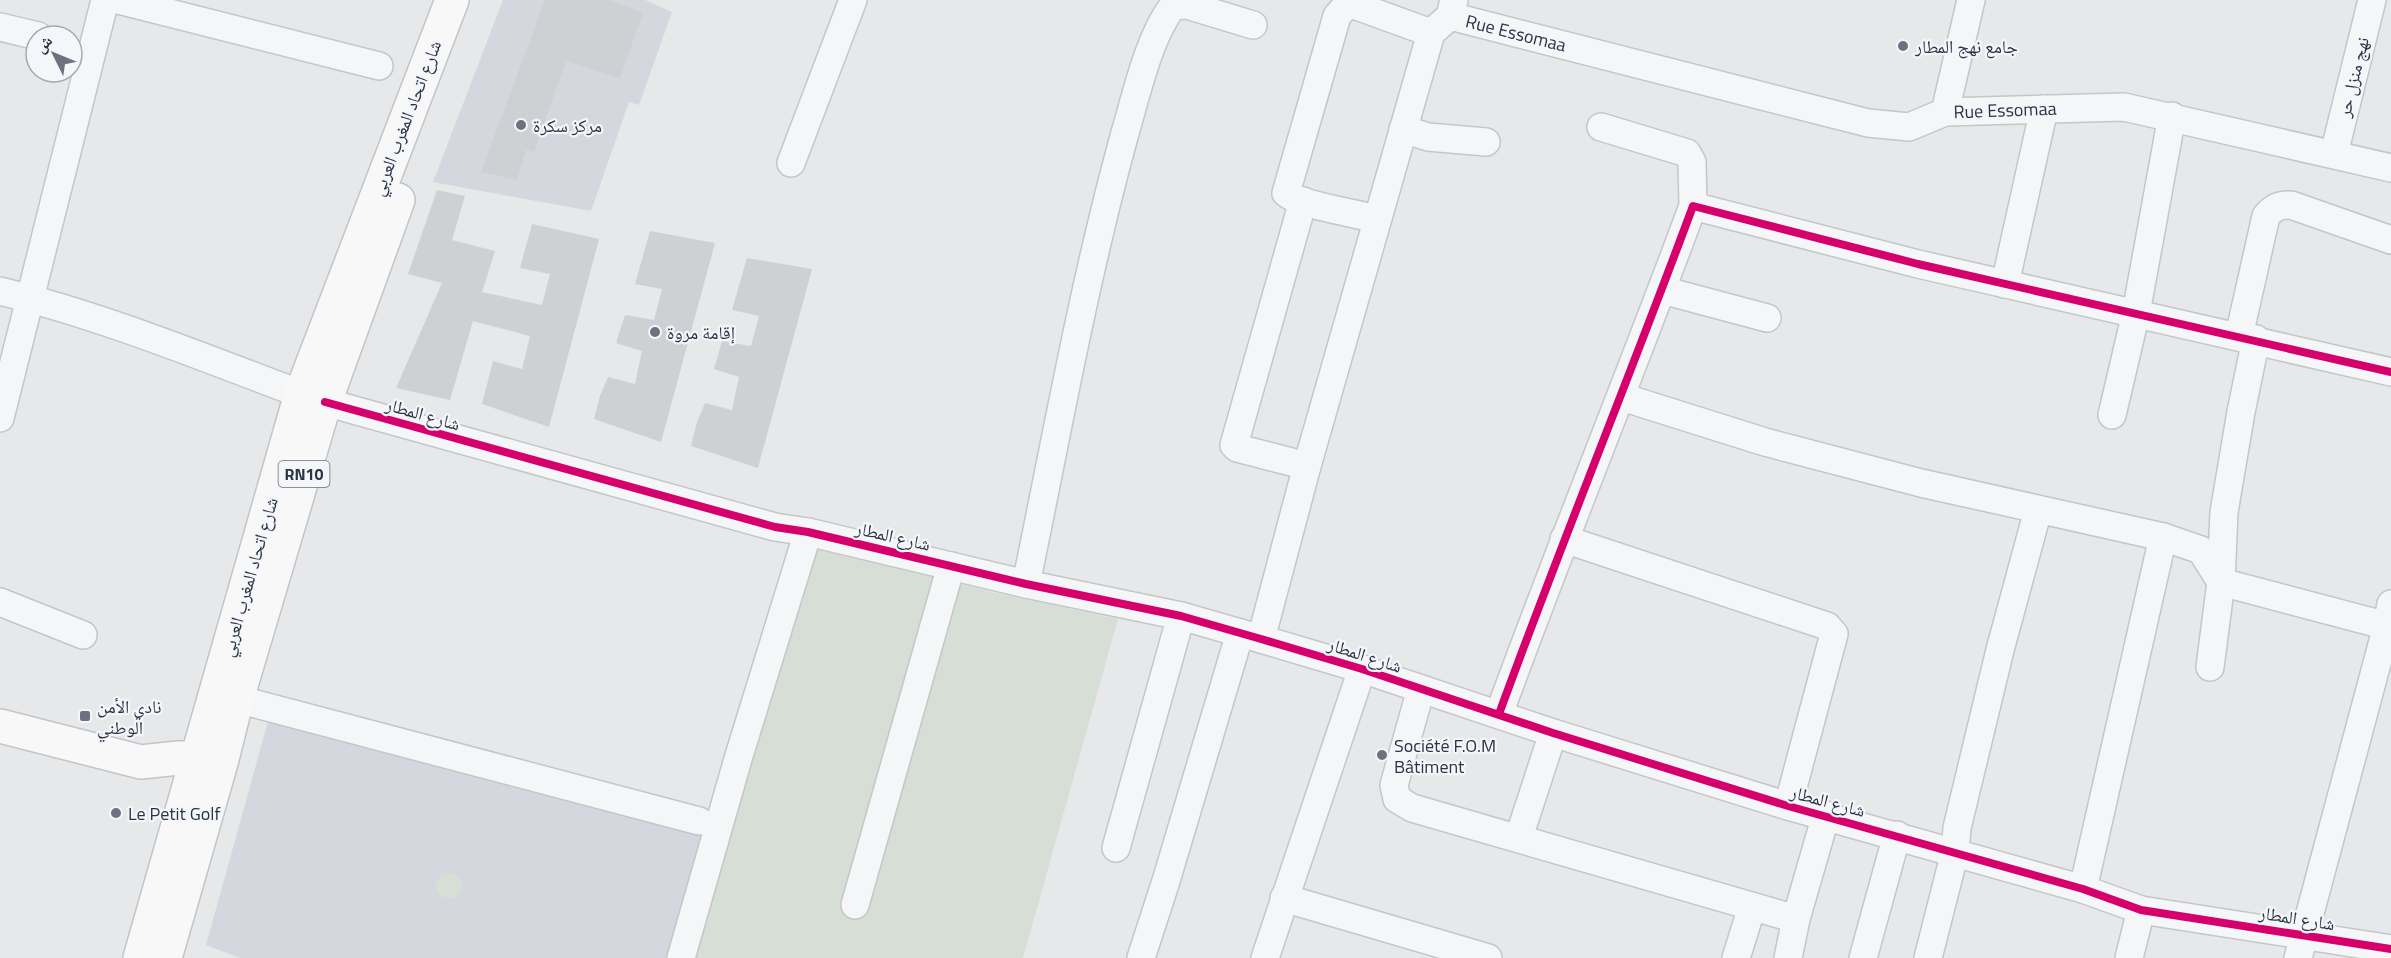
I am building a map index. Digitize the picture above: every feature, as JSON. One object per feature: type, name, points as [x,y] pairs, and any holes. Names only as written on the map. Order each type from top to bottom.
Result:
[{"type":"main road","name":"شارع اتحاد المغرب العربي","points":[[140,958],[197,800],[313,398],[452,0]]},
{"type":"main road","name":"شارع اتحاد المغرب العربي","points":[[209,761],[237,699],[313,398],[416,152],[475,0]]},
{"type":"main road","points":[[0,726],[141,762],[197,800]]},
{"type":"main road","points":[[141,762],[178,758],[209,761]]},
{"type":"main road","name":"شارع اتحاد المغرب العربي","points":[[165,958],[197,800]]},
{"type":"street","points":[[84,43],[105,0]]},
{"type":"street","points":[[118,0],[379,66]]},
{"type":"street","points":[[791,164],[853,0]]},
{"type":"street","points":[[1945,112],[1971,0]]},
{"type":"street","name":"نهج منزل حر","points":[[2334,154],[2372,0]]},
{"type":"street","points":[[1026,584],[1106,202],[1157,31],[1173,6],[1187,4],[1253,26]]},
{"type":"street","name":"Rue Essomaa","points":[[1303,201],[1290,197],[1286,193],[1336,16],[1345,7],[1354,6],[1445,16],[1868,123],[1909,127],[1945,112],[2124,106],[2391,168]]},
{"type":"street","points":[[1141,958],[1307,466],[1403,129],[1445,16]]},
{"type":"street","points":[[0,27],[24,33]]},
{"type":"street","points":[[0,418],[30,298],[74,84]]},
{"type":"street","points":[[2005,284],[2044,109]]},
{"type":"street","points":[[2112,414],[2136,313],[2172,116]]},
{"type":"street","points":[[1499,714],[1564,539],[1622,397],[1693,206],[1692,162],[1687,153],[1602,127]]},
{"type":"street","points":[[1403,129],[1428,137],[1486,142]]},
{"type":"street","points":[[1307,466],[1234,446],[1303,201],[1377,219]]},
{"type":"street","points":[[2210,667],[2221,582],[2224,512],[2241,412],[2247,338],[2266,216],[2280,205],[2290,205],[2391,240]]},
{"type":"street","points":[[1693,206],[2005,284],[2391,372]]},
{"type":"street","points":[[1662,290],[1767,318]]},
{"type":"street","name":"شارع المطار","points":[[0,291],[30,298],[166,343],[313,398],[775,527],[808,532],[1026,584],[1181,616],[1362,669],[1553,733],[1788,806],[1897,835],[2140,909],[2302,946],[2391,949]]},
{"type":"street","points":[[1622,397],[1765,442],[1921,483],[2163,537],[2201,550],[2221,582],[2390,619],[2302,946]]},
{"type":"street","points":[[1928,958],[1955,852],[1957,828],[2000,650],[2038,510]]},
{"type":"street","points":[[681,958],[738,759],[808,532]]},
{"type":"street","points":[[2083,890],[2163,537]]},
{"type":"street","points":[[1564,539],[1827,626],[1834,634],[1788,806]]},
{"type":"street","points":[[855,905],[951,566]]},
{"type":"street","points":[[0,602],[83,635]]},
{"type":"street","points":[[1116,848],[1181,616]]},
{"type":"street","points":[[1265,958],[1362,669]]},
{"type":"street","points":[[1421,689],[1395,778],[1395,795],[1401,802],[1412,808],[1519,837],[1796,919]]},
{"type":"street","points":[[237,699],[699,821]]},
{"type":"street","points":[[1519,837],[1553,733]]},
{"type":"street","points":[[1788,958],[1796,919],[1826,815]]},
{"type":"street","points":[[1863,958],[1897,835]]},
{"type":"street","points":[[1284,898],[1488,958]]},
{"type":"street","points":[[1736,958],[1752,907]]},
{"type":"street","points":[[2128,958],[2140,909]]},
{"type":"shaded area","points":[[503,0],[645,0],[672,12],[639,105],[629,102],[591,211],[433,182]]},
{"type":"shaded area","points":[[791,541],[995,593],[1118,619],[1023,958],[669,958]]},
{"type":"shaded area","points":[[272,707],[710,818],[669,958],[240,958],[206,945]]},
{"type":"shaded area","points":[[449,873],[458,877],[462,886],[458,895],[449,899],[440,895],[436,886],[440,877]]},
{"type":"building","name":"مركز سكرة","points":[[545,0],[609,0],[643,13],[620,78],[566,61],[534,152],[526,150],[517,180],[481,172]]},
{"type":"building","points":[[437,190],[465,196],[452,240],[495,251],[482,292],[542,305],[550,274],[520,268],[532,224],[599,239],[549,427],[482,404],[493,361],[522,369],[530,336],[473,321],[450,400],[396,388],[442,283],[408,274]]},
{"type":"building","name":"إقامة مروة","points":[[650,231],[715,243],[661,442],[594,419],[608,377],[635,384],[642,351],[616,343],[625,315],[654,320],[662,289],[635,284]]},
{"type":"building","name":"إقامة مروة","points":[[747,258],[812,269],[758,468],[691,446],[705,403],[732,410],[739,377],[714,369],[722,341],[751,346],[759,316],[732,310]]},
{"type":"cycle path","points":[[1499,714],[1693,206],[1918,264],[2391,372]]},
{"type":"cycle path","points":[[325,402],[775,527],[808,532],[1026,584],[1181,616],[1362,669],[1553,733],[1788,806],[2083,889],[2141,910],[2391,949]]},
{"type":"place","name":"جامع نهج المطار","points":[[1903,46]]},
{"type":"place","name":"مركز سكرة","points":[[521,125]]},
{"type":"place","name":"إقامة مروة","points":[[655,332]]},
{"type":"place","name":"نادي الأمن الوطني","points":[[85,716]]},
{"type":"place","name":"Société F.O.M Bâtiment","points":[[1382,755]]},
{"type":"place","name":"Le Petit Golf","points":[[116,813]]}]
